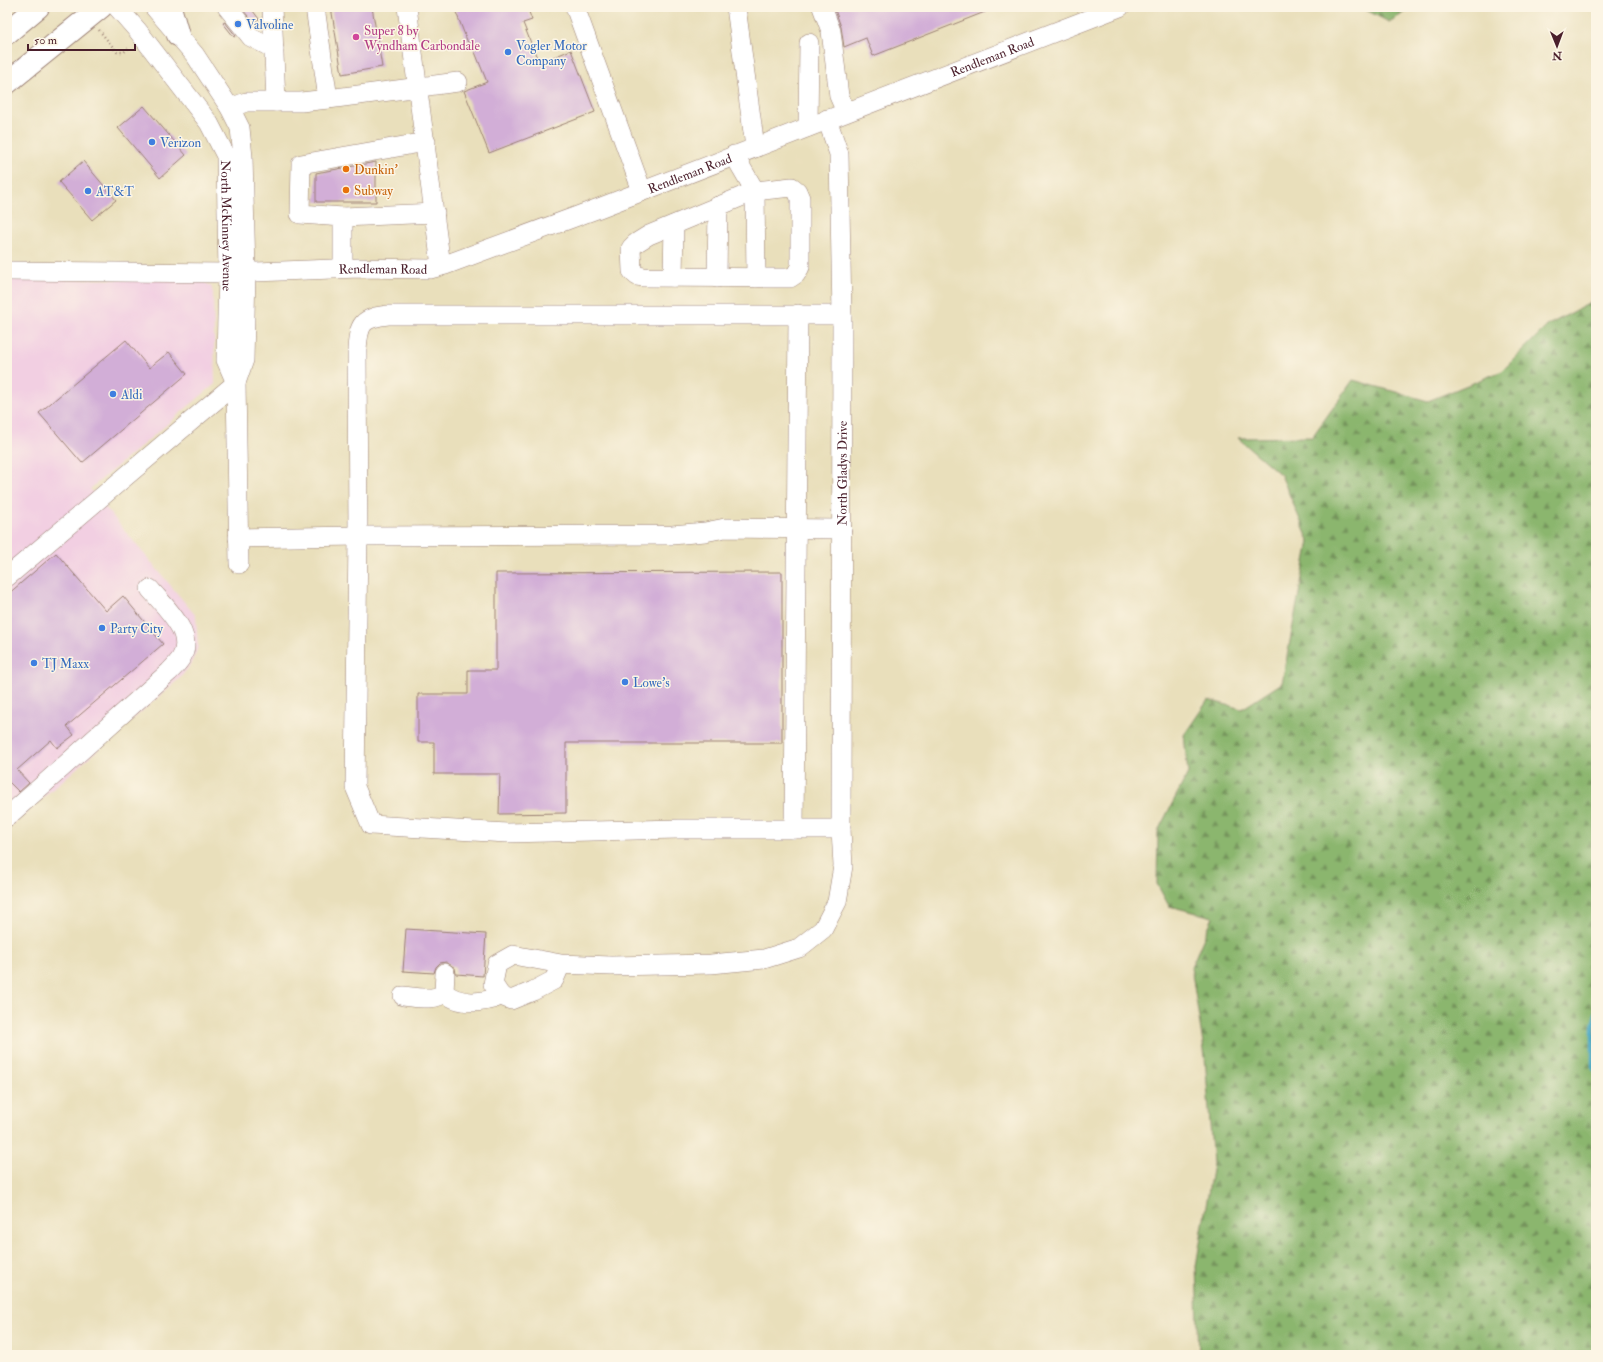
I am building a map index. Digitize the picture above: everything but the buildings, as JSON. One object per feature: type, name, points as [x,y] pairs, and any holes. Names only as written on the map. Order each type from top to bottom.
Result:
[{"type":"highway","points":[[7,34],[38,7]]},
{"type":"highway","points":[[7,83],[101,7]]},
{"type":"highway","points":[[170,7],[178,35]]},
{"type":"street","name":"North McKinney Avenue","points":[[118,7],[209,123],[226,156],[244,360],[236,383],[239,564]]},
{"type":"street","name":"North McKinney Avenue","points":[[154,7],[195,55],[230,108],[240,128],[242,149],[237,272]]},
{"type":"street","points":[[227,7],[251,37],[274,49]]},
{"type":"street","points":[[272,7],[276,102]]},
{"type":"street","points":[[315,7],[328,99]]},
{"type":"street","points":[[407,7],[419,88],[441,266]]},
{"type":"street","points":[[575,7],[642,191]]},
{"type":"street","points":[[736,7],[755,147]]},
{"type":"street","points":[[822,7],[831,30],[839,96],[846,112]]},
{"type":"street","name":"Rendleman Road","points":[[7,271],[237,272],[343,268],[430,269],[642,191],[1120,7]]},
{"type":"street","points":[[808,127],[810,78],[809,43]]},
{"type":"street","points":[[810,78],[835,67]]},
{"type":"street","points":[[230,108],[246,102],[328,99],[458,82]]},
{"type":"street","name":"North Gladys Drive","points":[[501,996],[493,984],[497,964],[514,955],[561,964],[611,966],[711,964],[764,959],[799,948],[823,929],[837,902],[843,866],[841,830],[842,315],[839,154],[827,120]]},
{"type":"street","points":[[426,142],[301,164],[300,214],[343,216],[435,213]]},
{"type":"street","points":[[734,155],[755,191],[756,278]]},
{"type":"street","points":[[792,187],[797,190],[800,198],[800,267],[796,274],[790,278],[673,278],[637,276],[632,271],[631,248],[636,243],[718,206],[755,191],[792,187]]},
{"type":"street","points":[[717,278],[718,206]]},
{"type":"street","points":[[343,216],[343,268]]},
{"type":"street","points":[[673,278],[674,225]]},
{"type":"street","points":[[794,829],[794,668],[797,528],[798,314]]},
{"type":"street","points":[[841,830],[679,829],[507,833],[371,825],[355,786],[358,536],[357,348],[358,334],[361,324],[367,319],[388,315],[842,315]]},
{"type":"street","points":[[7,577],[236,383]]},
{"type":"street","points":[[238,538],[672,535],[705,532],[725,528],[842,529]]},
{"type":"street","points":[[7,818],[169,672],[182,657],[184,635],[180,624],[150,589]]},
{"type":"street","points":[[403,996],[435,998],[442,995],[445,983],[451,998],[470,1002],[488,1001],[501,996],[511,1000],[554,980],[561,964]]},
{"type":"path","points":[[108,40],[117,52],[124,52],[129,47]]},
{"type":"shaded area","points":[[7,279],[201,280],[211,286],[213,293],[215,384],[90,489],[196,616],[198,647],[192,663],[180,678],[7,829]]},
{"type":"green space","points":[[1360,7],[1414,7],[1389,22]]},
{"type":"green space","points":[[1596,300],[1596,1355],[1199,1355],[1196,1266],[1213,1164],[1205,1057],[1191,967],[1213,917],[1169,906],[1157,884],[1158,831],[1188,773],[1184,735],[1208,700],[1242,709],[1282,683],[1309,541],[1281,475],[1238,438],[1312,437],[1353,380],[1428,401],[1502,371],[1548,325]]},
{"type":"waterway","points":[[1596,1013],[1593,1027],[1593,1066],[1596,1071]]},
{"type":"place","name":"Valvoline","points":[[238,24]]},
{"type":"place","name":"Super 8 by Wyndham Carbondale","points":[[356,37]]},
{"type":"place","name":"Vogler Motor Company","points":[[508,52]]},
{"type":"place","name":"Verizon","points":[[152,142]]},
{"type":"place","name":"Dunkin'","points":[[346,169]]},
{"type":"place","name":"Subway","points":[[346,190]]},
{"type":"place","name":"AT&T","points":[[88,191]]},
{"type":"place","name":"Aldi","points":[[113,394]]},
{"type":"place","name":"Party City","points":[[102,628]]},
{"type":"place","name":"TJ Maxx","points":[[34,663]]},
{"type":"place","name":"Lowe's","points":[[625,682]]}]
